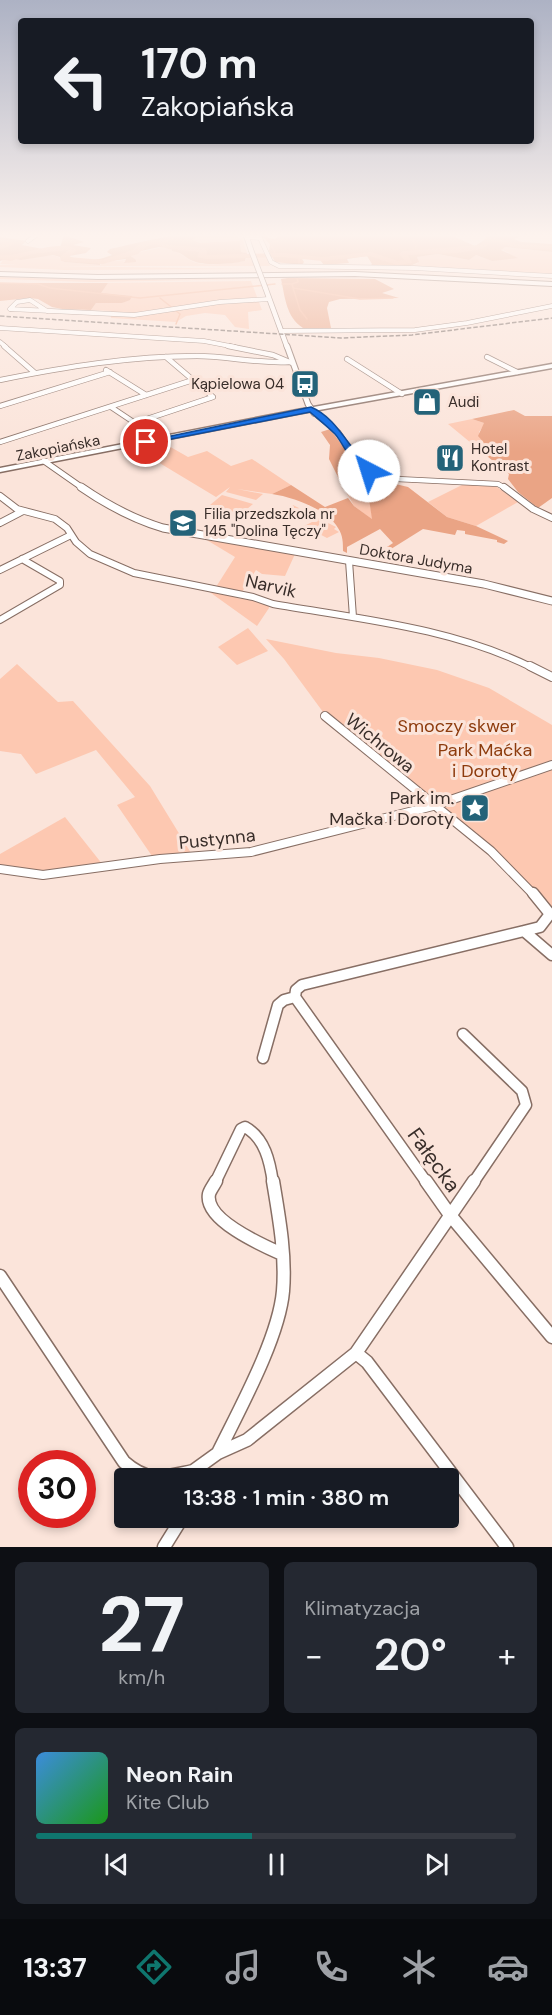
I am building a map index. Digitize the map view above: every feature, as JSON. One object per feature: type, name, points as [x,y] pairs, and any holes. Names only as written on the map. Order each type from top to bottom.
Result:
[{"type":"main road","name":"Zakopiańska","points":[[0,471],[552,366]]},
{"type":"street","points":[[12,307],[10,309],[124,315],[191,307]]},
{"type":"street","points":[[41,307],[47,312]]},
{"type":"street","points":[[272,307],[291,362],[312,411],[338,432],[360,465],[374,474],[397,479],[498,484],[512,491],[533,509],[552,518]]},
{"type":"street","points":[[281,331],[415,330],[467,323],[546,307]]},
{"type":"street","points":[[0,328],[196,340],[273,355],[291,362]]},
{"type":"street","points":[[0,342],[35,373]]},
{"type":"street","points":[[273,355],[289,352]]},
{"type":"street","points":[[0,380],[35,373],[166,357],[199,356],[262,364],[291,362]]},
{"type":"street","points":[[111,407],[135,423],[213,397],[166,357]]},
{"type":"street","points":[[488,357],[517,372]]},
{"type":"street","points":[[347,359],[402,394]]},
{"type":"street","points":[[97,365],[146,395]]},
{"type":"street","points":[[0,406],[110,372]]},
{"type":"street","points":[[0,442],[193,380]]},
{"type":"street","name":"Doktora Judyma","points":[[45,463],[107,505],[140,521],[189,533],[494,586],[552,602]]},
{"type":"street","name":"Narvik","points":[[0,496],[23,511],[55,519],[67,528],[90,554],[134,573],[253,597],[273,604],[353,617],[466,641],[517,660],[552,677]]},
{"type":"street","points":[[0,523],[23,511]]},
{"type":"street","points":[[0,570],[71,535]]},
{"type":"street","points":[[0,620],[60,585],[60,581],[22,559]]},
{"type":"street","points":[[349,561],[353,617]]},
{"type":"street","name":"Wichrowa","points":[[325,716],[491,851],[546,907],[550,914],[548,921],[543,926],[524,931]]},
{"type":"street","name":"Pustynna","points":[[0,869],[43,875],[160,859],[232,855],[433,806],[552,765]]},
{"type":"street","points":[[263,1058],[278,1005],[284,1000],[295,998],[296,990],[304,984],[524,931],[552,955]]},
{"type":"street","name":"Fałęcka","points":[[295,998],[450,1215],[552,1337]]},
{"type":"street","points":[[201,1468],[218,1453],[247,1440],[356,1353],[526,1105],[522,1091],[463,1034]]},
{"type":"street","points":[[218,1453],[251,1386],[277,1319],[283,1293],[282,1254],[272,1170],[256,1134],[245,1127],[241,1129],[232,1147],[209,1195],[208,1202],[217,1215],[265,1246],[282,1254]]},
{"type":"street","points":[[0,1276],[130,1468]]},
{"type":"street","points":[[356,1353],[367,1362],[507,1547]]},
{"type":"street","points":[[164,1547],[176,1528]]},
{"type":"green space","points":[[93,307],[261,307],[262,310],[248,312],[249,329],[235,327],[225,315],[205,313],[186,316],[176,322],[111,318],[111,311],[91,310]]},
{"type":"green space","points":[[472,419],[484,423],[479,432],[486,445],[482,452],[448,424]]},
{"type":"green space","points":[[167,445],[188,457],[207,451],[231,466],[252,459],[291,485],[272,494],[237,489],[263,494],[256,500],[226,492],[230,487],[216,497],[138,450]]},
{"type":"green space","points":[[340,481],[355,482],[369,499],[373,520],[354,506]]},
{"type":"green space","points":[[464,484],[497,487],[518,502],[476,526],[447,517],[428,502]]},
{"type":"green space","points":[[222,495],[253,504],[241,514],[210,505]]},
{"type":"green space","points":[[293,505],[336,527],[334,529],[339,532],[327,538],[304,526],[316,520],[291,507]]},
{"type":"green space","points":[[205,539],[295,554],[285,576],[262,574],[256,570],[242,592],[216,587],[235,557]]},
{"type":"green space","points":[[204,588],[235,595],[237,598],[268,603],[269,608],[257,626]]},
{"type":"green space","points":[[248,628],[268,651],[237,665],[218,647]]},
{"type":"green space","name":"Park Maćka i Doroty","points":[[266,639],[437,670],[489,688],[552,725],[552,911],[509,865],[323,712],[284,659]]},
{"type":"green space","points":[[17,664],[58,702],[73,701],[150,786],[191,853],[152,856],[117,805],[135,797],[96,750],[36,774],[21,754],[0,751],[0,679]]},
{"type":"green space","points":[[65,817],[103,865],[40,871],[0,866],[0,854]]},
{"type":"shaded area","points":[[53,307],[93,307],[91,310]]},
{"type":"shaded area","points":[[288,307],[327,307],[331,328],[303,328]]},
{"type":"shaded area","points":[[514,410],[525,416],[552,416],[552,498],[538,508],[518,492],[508,479],[509,474],[482,452],[486,445],[478,436],[484,423],[472,419]]},
{"type":"shaded area","points":[[330,429],[361,470],[387,482],[408,487],[447,517],[476,526],[508,541],[504,544],[497,540],[465,534],[465,531],[457,530],[455,535],[423,529],[391,549],[387,547],[393,543],[380,529],[347,547],[347,553],[343,551],[340,531],[326,515],[299,501],[272,494],[291,485],[325,507],[348,498],[354,506],[372,519],[369,499],[355,482],[340,481],[329,459],[330,445],[321,432]]},
{"type":"waterway","points":[[171,307],[180,314],[176,324]]},
{"type":"waterway","points":[[299,307],[307,319]]},
{"type":"railway","points":[[0,316],[341,338],[412,335],[552,318]]},
{"type":"place","name":"Kąpielowa 04","points":[[305,384]]},
{"type":"place","name":"Audi","points":[[427,402]]},
{"type":"place","name":"Hotel Kontrast","points":[[450,458]]},
{"type":"place","name":"Filia przedszkola nr 145 \"Dolina Tęczy\"","points":[[183,523]]},
{"type":"place","name":"Park im. Mačka i Doroty","points":[[475,808]]},
{"type":"route","points":[[146,442],[311,409],[314,414],[338,432],[360,465],[369,471]]},
{"type":"park label","name":"Smoczy skwer","points":[[457,726]]}]
